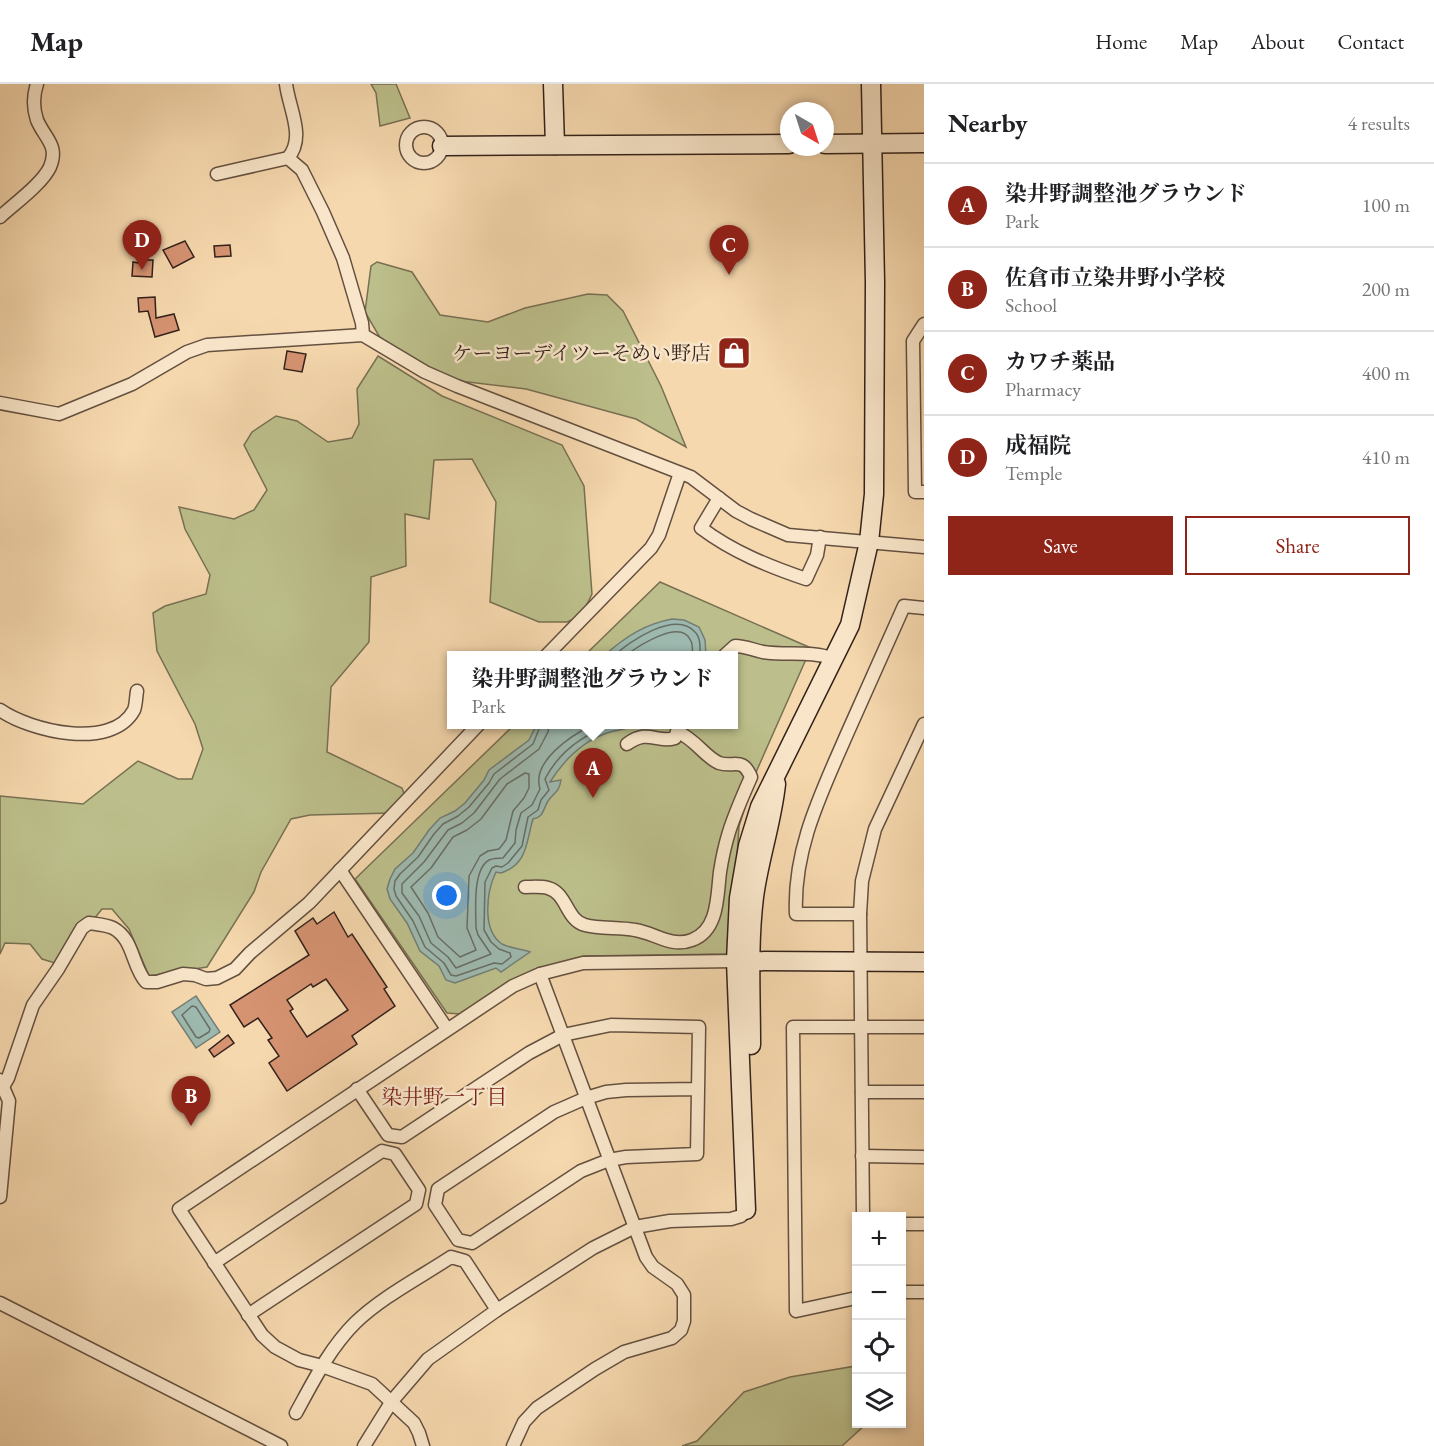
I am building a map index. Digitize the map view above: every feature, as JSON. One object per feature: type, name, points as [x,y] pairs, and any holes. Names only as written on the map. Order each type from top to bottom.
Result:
[{"type":"street","points":[[0,217],[43,178],[50,166],[53,147],[37,120],[33,96],[37,84]]},
{"type":"street","points":[[217,174],[288,158],[294,151],[298,138],[286,84]]},
{"type":"street","points":[[553,84],[555,145]]},
{"type":"street","points":[[364,1446],[392,1401],[428,1359],[497,1310],[593,1248],[635,1227],[670,1221],[731,1219],[741,1216],[746,1210],[751,1102],[743,961],[762,850],[773,810],[777,773],[850,625],[869,542],[874,494],[875,282],[871,84]]},
{"type":"street","points":[[834,144],[924,143]]},
{"type":"street","points":[[442,146],[780,144]]},
{"type":"street","points":[[288,158],[302,170],[343,258],[362,323],[363,334]]},
{"type":"street","points":[[924,324],[913,341],[919,402],[919,461],[915,492],[924,492]]},
{"type":"street","points":[[0,403],[59,414],[132,384],[194,348],[207,345],[363,334],[424,372],[692,477],[751,519],[788,535],[924,547]]},
{"type":"street","points":[[551,651],[651,548],[659,535],[680,473]]},
{"type":"street","points":[[719,498],[701,528],[720,542],[759,562],[806,579],[817,555],[820,537]]},
{"type":"street","points":[[860,914],[796,914],[795,895],[801,850],[814,808],[904,606],[924,608]]},
{"type":"street","points":[[730,651],[735,646],[740,646],[763,652],[819,653],[834,659]]},
{"type":"street","points":[[0,710],[29,725],[86,735],[106,732],[117,726],[134,709],[137,691]]},
{"type":"street","points":[[863,1212],[860,914],[862,881],[875,829],[919,748],[924,723]]},
{"type":"street","points":[[0,1197],[9,1101],[2,1082],[8,1078],[33,1005],[82,928],[89,923],[114,928],[129,946],[140,976],[146,982],[157,982],[183,974],[206,979],[217,978],[235,969],[250,952],[296,916],[474,729]]},
{"type":"street","points":[[627,744],[635,738],[645,736],[666,741],[675,738],[678,729]]},
{"type":"street","points":[[525,887],[548,888],[555,891],[562,897],[573,918],[584,925],[640,930],[671,943],[693,940],[701,935],[715,913],[729,832],[751,777],[740,763],[725,764],[709,757],[679,729]]},
{"type":"street","points":[[340,870],[447,1029]]},
{"type":"street","points":[[423,1446],[414,1423],[372,1384],[299,1360],[280,1350],[262,1335],[179,1209],[513,986],[540,974],[584,963],[924,962]]},
{"type":"street","points":[[513,1446],[524,1422],[537,1408],[624,1352],[672,1338],[681,1330],[684,1321],[684,1295],[677,1284],[652,1267],[646,1257],[540,974]]},
{"type":"street","points":[[357,1089],[388,1135],[402,1137],[528,1053],[563,1035],[612,1026],[699,1028],[698,1154],[645,1155],[609,1160],[581,1171],[472,1243],[458,1240],[435,1205],[438,1189],[554,1112],[586,1098],[606,1092],[626,1090],[698,1089]]},
{"type":"street","points":[[852,1299],[796,1311],[793,1027],[924,1027]]},
{"type":"street","points":[[862,1092],[924,1092]]},
{"type":"street","points":[[214,1263],[382,1152],[395,1154],[419,1190],[416,1204],[248,1315]]},
{"type":"street","points":[[862,1156],[924,1157]]},
{"type":"street","points":[[906,1224],[924,1224]]},
{"type":"street","points":[[296,1413],[322,1366],[355,1323],[377,1305],[451,1257],[465,1261],[497,1310]]},
{"type":"street","points":[[906,1292],[924,1292]]},
{"type":"street","points":[[0,1303],[281,1446]]},
{"type":"green space","points":[[371,84],[396,84],[410,118],[380,126],[376,93]]},
{"type":"green space","points":[[377,262],[412,272],[440,315],[488,322],[525,308],[588,294],[607,295],[623,311],[661,386],[686,447],[636,419],[526,389],[451,380],[393,360],[365,312],[371,266]]},
{"type":"green space","points":[[378,356],[442,396],[562,445],[584,486],[592,594],[581,616],[567,622],[539,622],[490,602],[496,502],[472,459],[434,460],[429,519],[405,514],[406,566],[371,577],[369,642],[331,687],[327,752],[402,788],[405,796],[393,813],[310,815],[291,819],[261,872],[254,892],[207,967],[149,976],[129,929],[112,909],[102,909],[58,964],[42,959],[30,944],[5,943],[0,954],[0,796],[83,804],[138,761],[178,779],[192,779],[203,749],[195,724],[157,651],[153,613],[165,606],[206,594],[210,575],[185,529],[179,507],[234,519],[254,510],[267,490],[244,445],[252,432],[276,416],[297,421],[328,442],[352,438],[359,424],[357,389]]},
{"type":"green space","points":[[660,582],[811,648],[757,770],[739,826],[731,954],[584,956],[533,970],[460,1014],[447,1013],[355,879],[510,729],[738,729],[738,651],[589,651]]},
{"type":"green space","points":[[852,1367],[852,1428],[862,1428],[842,1446],[682,1446],[697,1441],[744,1392],[790,1377]]},
{"type":"water","points":[[672,619],[684,620],[699,627],[705,640],[706,651],[610,651],[636,632]]},
{"type":"water","points":[[534,729],[623,729],[589,741],[567,759],[550,782],[561,780],[558,790],[548,801],[541,815],[533,819],[521,858],[510,869],[501,873],[496,872],[488,899],[488,920],[491,929],[495,938],[502,944],[530,952],[501,972],[496,968],[455,983],[446,980],[439,966],[420,951],[407,923],[390,899],[387,889],[390,879],[395,869],[413,853],[440,818],[465,803],[484,780],[489,770],[529,740]]},
{"type":"water","points":[[196,996],[220,1032],[196,1048],[172,1012]]},
{"type":"building","points":[[185,241],[194,257],[173,268],[163,250]]},
{"type":"building","points":[[230,245],[231,256],[215,257],[214,246]]},
{"type":"building","points":[[139,260],[153,260],[152,277],[132,276],[133,262],[139,263]]},
{"type":"building","points":[[155,297],[156,318],[174,314],[179,330],[155,337],[148,311],[139,312],[138,298]]},
{"type":"building","points":[[287,351],[306,354],[302,372],[284,369]]},
{"type":"building","points":[[334,912],[348,937],[352,934],[387,987],[384,989],[395,1006],[352,1036],[357,1044],[287,1091],[269,1063],[279,1056],[268,1040],[272,1038],[258,1018],[244,1027],[230,1005],[309,955],[295,931],[313,918],[317,924]],"holes":[[[326,979],[348,1010],[307,1037],[290,1011],[293,1009],[287,1000],[311,984],[313,987]]]},
{"type":"building","points":[[228,1035],[234,1043],[214,1057],[209,1050]]},
{"type":"place","name":"成福院","points":[[142,270]]},
{"type":"place","name":"カワチ薬品","points":[[729,275]]},
{"type":"place","name":"ケーヨーデイツーそめい野店","points":[[734,353]]},
{"type":"place","name":"染井野調整池グラウンド","points":[[593,798]]},
{"type":"place","name":"佐倉市立染井野小学校","points":[[191,1126]]},
{"type":"district","name":"染井野一丁目","points":[[444,1096]]}]
